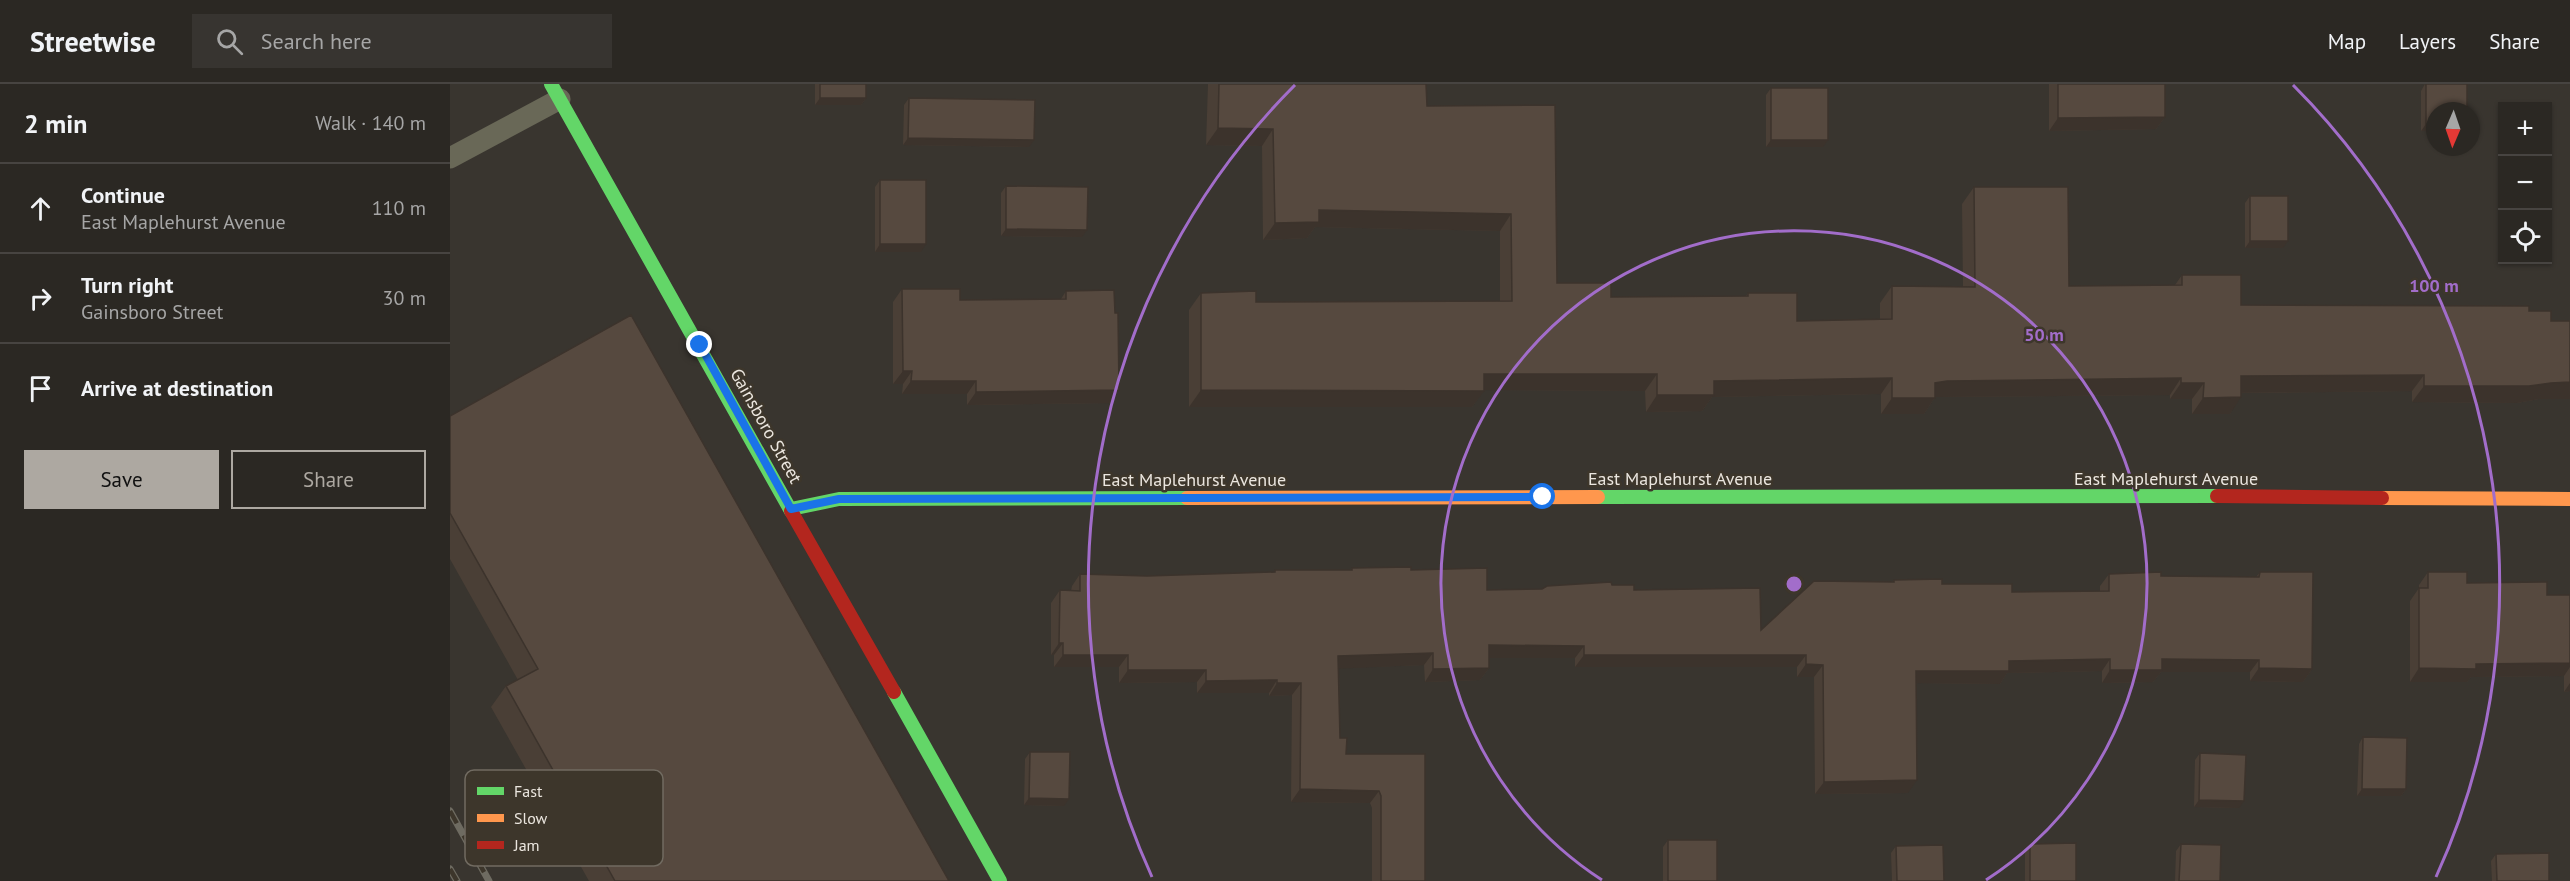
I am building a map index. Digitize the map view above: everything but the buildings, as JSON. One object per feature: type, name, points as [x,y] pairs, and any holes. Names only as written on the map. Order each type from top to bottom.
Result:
[{"type":"street","name":"Gainsboro Street","points":[[555,91],[1000,881]]},
{"type":"street","name":"East Maplehurst Avenue","points":[[791,509],[848,499],[2158,496],[2570,500]]},
{"type":"lane","points":[[450,158],[555,91]]},
{"type":"railway","points":[[450,811],[465,838]]},
{"type":"railway","points":[[481,866],[489,881]]},
{"type":"railway","points":[[450,869],[457,881]]},
{"type":"traffic: fast","points":[[551,84],[791,511]]},
{"type":"traffic: fast","points":[[1598,497],[2217,496]]},
{"type":"traffic: fast","points":[[791,509],[839,499],[1187,498]]},
{"type":"traffic: fast","points":[[894,692],[1000,881]]},
{"type":"traffic: slow","points":[[1187,498],[1598,497]]},
{"type":"traffic: slow","points":[[2382,498],[2570,499]]},
{"type":"traffic: jam","points":[[2217,496],[2382,498]]},
{"type":"traffic: jam","points":[[791,511],[894,692]]},
{"type":"route","points":[[700,345],[791,509],[839,499],[1543,497]]}]
